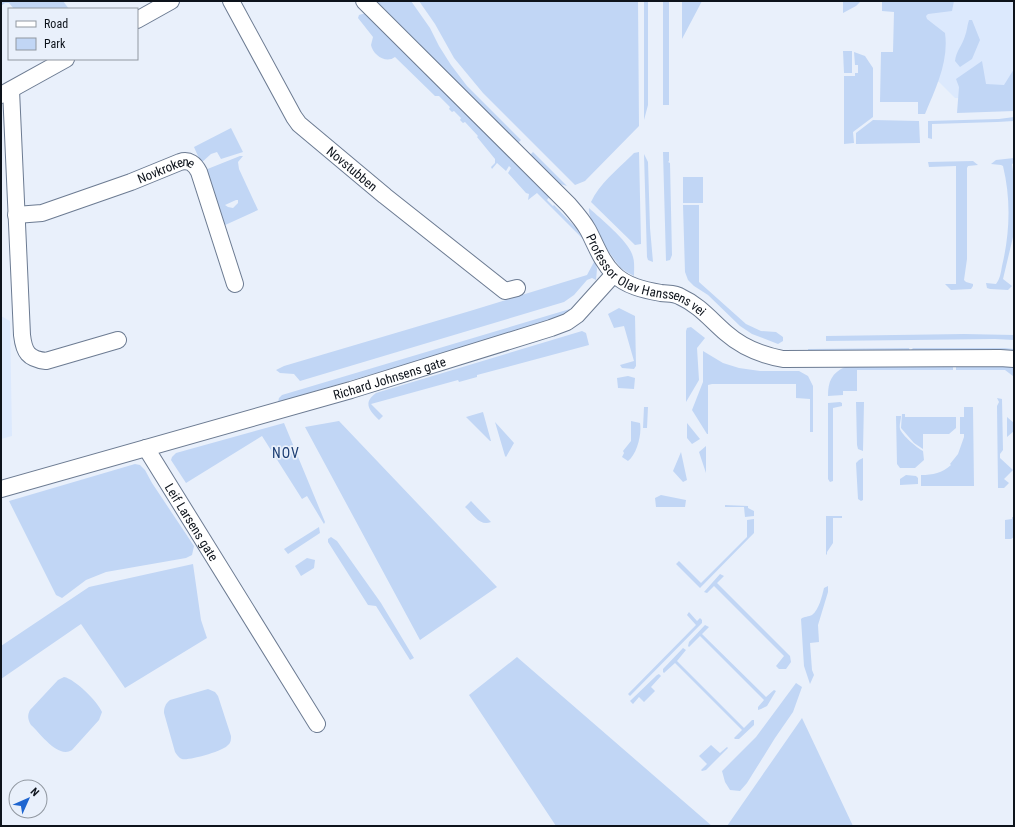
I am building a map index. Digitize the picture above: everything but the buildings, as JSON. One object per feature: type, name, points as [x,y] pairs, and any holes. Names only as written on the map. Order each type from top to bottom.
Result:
[{"type":"street","points":[[138,19],[171,1]]},
{"type":"street","name":"Novstubben","points":[[231,1],[299,124],[385,196],[505,292],[517,288]]},
{"type":"street","name":"Professor Olav Hanssens vei","points":[[364,1],[569,205],[585,226],[604,263],[614,274],[629,284],[642,290],[670,293],[681,296],[703,311],[735,340],[749,349],[767,356],[795,360],[1014,359]]},
{"type":"street","points":[[64,60],[6,92],[16,215],[23,345],[27,353],[35,359],[46,361],[118,340]]},
{"type":"street","name":"Novkrokene","points":[[16,215],[42,213],[131,182],[180,162],[187,161],[194,165],[199,172],[235,284]]},
{"type":"street","name":"Richard Johnsens gate","points":[[146,448],[350,390],[568,322],[577,315],[614,274]]},
{"type":"street","points":[[1,489],[146,448]]},
{"type":"street","name":"Leif Larsens gate","points":[[146,448],[317,724]]},
{"type":"shaded area","points":[[929,1],[1014,1],[1014,99],[955,98],[939,82],[930,82],[915,18]]},
{"type":"shaded area","points":[[1,316],[10,321],[12,436],[1,439]]},
{"type":"green space","points":[[1,1],[63,1],[68,8],[13,8],[9,3],[5,3],[1,6]]},
{"type":"green space","points":[[373,1],[411,1],[430,28],[451,65],[467,86],[521,140],[517,144]]},
{"type":"green space","points":[[419,1],[638,1],[639,126],[585,181],[575,185],[483,93],[454,58],[435,24]]},
{"type":"green space","points":[[644,1],[648,1],[648,105],[644,120]]},
{"type":"green space","points":[[663,1],[669,1],[669,105],[663,105]]},
{"type":"green space","points":[[682,1],[702,1],[682,39]]},
{"type":"green space","points":[[843,1],[861,1],[856,6],[843,13]]},
{"type":"green space","points":[[882,1],[954,1],[952,11],[928,14],[926,16],[927,19],[945,33],[946,43],[941,74],[925,114],[918,114],[918,102],[880,102],[881,52],[893,52],[894,12],[882,11]]},
{"type":"green space","points":[[366,13],[550,196],[547,200],[553,206],[554,205],[581,233],[583,239],[537,193],[528,200],[529,194],[526,193],[508,173],[511,168],[509,166],[506,171],[497,163],[492,169],[491,167],[495,163],[495,159],[477,137],[478,136],[465,122],[463,123],[460,120],[461,118],[454,111],[452,112],[449,109],[450,107],[439,96],[435,96],[395,57],[391,59],[384,59],[374,52],[371,45],[373,37],[358,18],[359,15]]},
{"type":"green space","points":[[969,20],[972,20],[980,40],[972,59],[960,67],[955,61],[964,40]]},
{"type":"green space","points":[[843,51],[852,51],[852,73],[844,73]]},
{"type":"green space","points":[[854,52],[865,56],[873,68],[873,117],[853,132],[854,143],[844,144],[844,76],[855,76],[855,73],[858,73],[858,65],[855,65]]},
{"type":"green space","points":[[982,61],[986,84],[1004,85],[1014,69],[1014,111],[957,113],[959,87],[956,79]]},
{"type":"green space","points":[[1014,117],[1014,121],[932,124],[932,139],[928,138],[928,121],[999,119]]},
{"type":"green space","points":[[873,120],[919,121],[920,143],[856,144],[856,133]]},
{"type":"green space","points":[[231,128],[243,152],[221,159],[217,152],[211,154],[201,163],[194,147]]},
{"type":"green space","points":[[533,152],[567,186],[557,183],[529,156]]},
{"type":"green space","points":[[639,152],[641,244],[635,245],[591,202],[594,195],[609,178],[634,153]]},
{"type":"green space","points":[[663,152],[669,152],[668,162],[670,163],[672,255],[670,260],[666,261]]},
{"type":"green space","points":[[644,154],[648,162],[650,228],[653,262],[648,260],[647,257]]},
{"type":"green space","points":[[243,156],[238,162],[239,169],[258,210],[223,226],[205,170]],"holes":[[[238,200],[238,203],[233,208],[225,205]]]},
{"type":"green space","points":[[1014,158],[1014,163],[1012,164],[1014,179],[1013,237],[1003,279],[1012,286],[1008,290],[990,289],[987,288],[986,283],[996,284],[1000,275],[1005,254],[1008,229],[1008,203],[1006,178],[1003,166],[991,164],[996,160]]},
{"type":"green space","points":[[973,161],[978,165],[968,166],[967,168],[967,259],[964,280],[973,284],[973,286],[971,289],[951,290],[945,284],[956,284],[956,166],[929,167],[928,162]]},
{"type":"green space","points":[[683,177],[703,177],[703,203],[683,203]]},
{"type":"green space","points":[[683,205],[699,205],[699,282],[746,324],[761,331],[776,332],[783,337],[783,341],[778,344],[752,334],[740,326],[708,295],[688,280],[685,272]]},
{"type":"green space","points":[[589,208],[625,242],[629,248],[634,259],[634,276],[621,268],[606,248],[589,214]]},
{"type":"green space","points":[[595,260],[597,269],[596,280],[592,278],[587,280],[574,295],[564,302],[300,381],[294,374],[280,373],[276,370],[284,366],[587,275]]},
{"type":"green space","points":[[619,308],[635,316],[636,366],[634,369],[622,368],[620,365],[634,361],[624,326],[614,328],[608,314]]},
{"type":"green space","points":[[570,309],[571,312],[552,321],[278,402],[282,395]]},
{"type":"green space","points":[[691,327],[705,338],[697,348],[699,380],[686,402],[686,331],[687,328]]},
{"type":"green space","points":[[582,331],[586,333],[589,345],[477,375],[477,377],[459,382],[458,380],[371,404],[383,416],[379,420],[370,410],[368,404],[369,400],[376,393]]},
{"type":"green space","points":[[964,334],[1014,335],[1014,340],[826,341],[826,336]]},
{"type":"green space","points":[[909,348],[910,351],[913,348],[1005,348],[1014,349],[1014,353],[808,353],[808,349]]},
{"type":"green space","points":[[703,351],[723,363],[739,368],[760,371],[799,371],[808,376],[813,386],[813,432],[810,432],[810,399],[796,398],[796,384],[712,384],[708,385],[707,434],[692,410],[703,382]]},
{"type":"green space","points":[[953,365],[953,370],[857,370],[857,391],[843,391],[843,395],[828,396],[832,378],[837,372],[845,367]]},
{"type":"green space","points":[[956,365],[1014,366],[1014,375],[1013,376],[1005,370],[956,370]]},
{"type":"green space","points":[[628,376],[635,378],[634,389],[618,388],[617,378]]},
{"type":"green space","points":[[997,398],[1002,399],[1003,450],[1000,454],[1000,458],[1013,470],[1004,479],[1009,483],[1004,488],[998,488],[997,406],[999,402]]},
{"type":"green space","points":[[856,402],[864,402],[863,451],[858,449],[857,445]]},
{"type":"green space","points":[[828,403],[842,403],[842,406],[833,408],[833,481],[830,482],[828,479]]},
{"type":"green space","points":[[644,407],[648,407],[647,428],[643,428]]},
{"type":"green space","points":[[964,407],[973,407],[974,486],[921,486],[921,475],[941,472],[951,465],[950,464],[958,454],[964,437],[964,434],[960,434],[960,417],[964,417]]},
{"type":"green space","points":[[483,412],[491,441],[466,417]]},
{"type":"green space","points":[[902,414],[905,414],[905,417],[956,417],[956,428],[949,434],[923,434],[923,449],[914,443],[901,428]]},
{"type":"green space","points":[[896,416],[901,416],[901,432],[923,451],[924,460],[915,468],[900,468],[897,464]]},
{"type":"green space","points":[[1007,417],[1014,423],[1014,431],[1007,437]]},
{"type":"green space","points":[[339,421],[497,587],[420,640],[305,427]]},
{"type":"green space","points":[[631,421],[640,423],[640,433],[634,454],[628,461],[622,457],[624,453],[623,451],[631,441]]},
{"type":"green space","points":[[495,422],[514,443],[506,457],[505,456]]},
{"type":"green space","points":[[284,423],[325,522],[324,524],[307,496],[302,499],[262,436],[186,483],[171,460],[176,453]]},
{"type":"green space","points":[[687,423],[700,439],[692,444],[687,438]]},
{"type":"green space","points":[[706,446],[706,473],[699,452]]},
{"type":"green space","points":[[681,452],[687,480],[683,482],[673,471]]},
{"type":"green space","points":[[863,458],[863,500],[861,501],[858,499],[856,463]]},
{"type":"green space","points":[[135,464],[140,465],[145,470],[194,546],[192,555],[186,558],[106,572],[86,580],[62,598],[56,595],[9,501]]},
{"type":"green space","points":[[906,475],[916,476],[918,478],[918,484],[900,485],[900,479]]},
{"type":"green space","points":[[661,495],[686,500],[685,507],[656,507],[655,498]]},
{"type":"green space","points":[[471,501],[491,522],[483,523],[465,507]]},
{"type":"green space","points":[[725,505],[748,506],[748,508],[754,511],[754,516],[745,517],[744,507],[725,507]]},
{"type":"green space","points":[[826,516],[842,516],[842,518],[833,518],[833,543],[827,552],[827,555],[826,554]]},
{"type":"green space","points":[[1012,517],[1014,517],[1014,537],[1011,539],[1005,539],[1005,520],[1012,519]]},
{"type":"green space","points":[[754,519],[754,533],[700,588],[676,564],[679,561],[701,583],[747,537],[747,520]]},
{"type":"green space","points":[[319,527],[320,533],[288,554],[284,549]]},
{"type":"green space","points":[[331,537],[337,541],[381,603],[414,658],[410,660],[376,606],[368,605],[328,542],[328,539]]},
{"type":"green space","points":[[307,558],[315,560],[314,568],[301,576],[295,566]]},
{"type":"green space","points":[[193,564],[201,620],[207,638],[125,688],[81,624],[1,679],[1,646],[89,587]]},
{"type":"green space","points":[[720,574],[724,576],[717,583],[790,656],[791,662],[786,669],[779,669],[776,666],[784,656],[714,586],[707,593],[704,592]]},
{"type":"green space","points":[[828,586],[828,592],[818,625],[819,642],[810,643],[812,670],[814,675],[810,684],[804,666],[801,619],[811,616],[817,610],[824,588]]},
{"type":"green space","points":[[689,612],[697,621],[700,618],[702,623],[630,696],[628,694],[696,625],[687,615]]},
{"type":"green space","points":[[705,625],[709,627],[702,634],[766,697],[774,690],[776,691],[767,706],[758,710],[758,707],[764,700],[700,636],[689,647],[688,646],[689,642]]},
{"type":"green space","points":[[683,648],[686,650],[677,661],[744,728],[752,720],[754,720],[754,725],[739,739],[734,738],[742,730],[675,663],[664,673],[663,672],[663,669]]},
{"type":"green space","points":[[517,657],[712,826],[556,826],[469,695]]},
{"type":"green space","points":[[659,674],[661,676],[651,687],[655,691],[644,702],[639,697],[633,704],[630,701]]},
{"type":"green space","points":[[64,677],[74,682],[86,692],[102,712],[99,720],[72,750],[67,752],[61,751],[50,744],[31,725],[28,718],[30,710],[58,680]]},
{"type":"green space","points":[[796,683],[802,687],[793,712],[747,783],[740,791],[730,790],[725,782],[722,771],[756,737]]},
{"type":"green space","points":[[208,689],[215,692],[218,696],[231,736],[230,742],[225,747],[213,753],[182,759],[175,752],[164,713],[165,706],[170,700]]},
{"type":"green space","points":[[802,718],[853,826],[727,826]]},
{"type":"green space","points":[[711,745],[720,753],[727,747],[728,748],[706,770],[702,771],[701,770],[707,764],[699,756]]},
{"type":"district","name":"NOV","points":[[286,453]]}]
